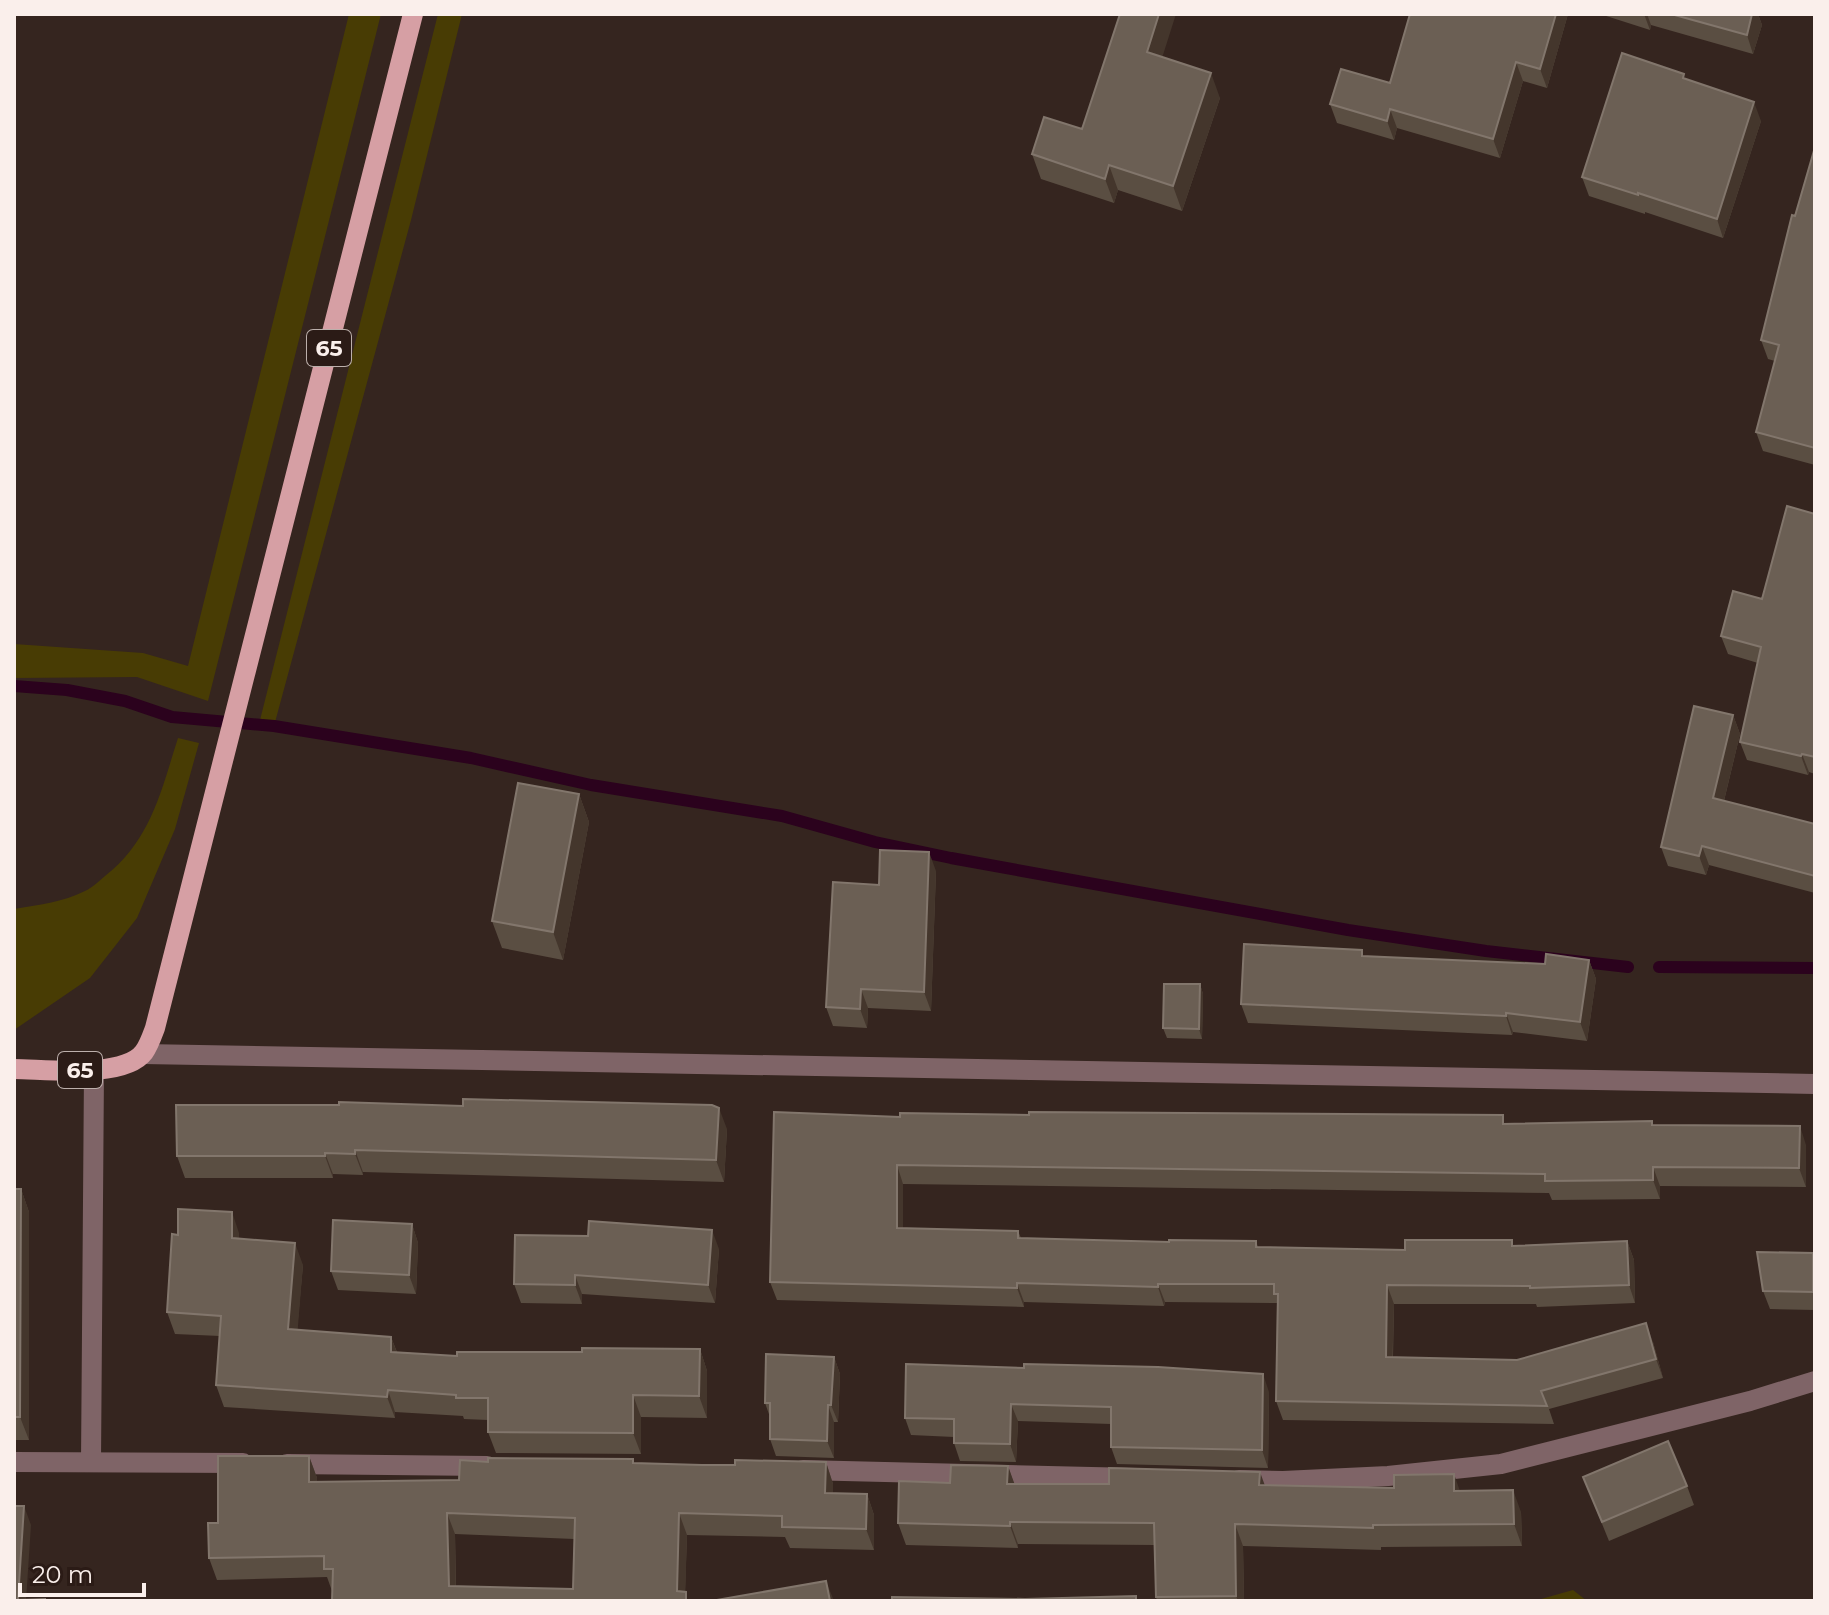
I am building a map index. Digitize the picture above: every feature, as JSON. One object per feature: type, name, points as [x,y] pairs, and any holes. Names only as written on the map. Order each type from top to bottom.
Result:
[{"type":"main road","name":"65","points":[[14,1069],[94,1070],[122,1066],[143,1054],[155,1028],[413,14]]},
{"type":"street","points":[[143,1054],[1815,1084]]},
{"type":"street","points":[[91,1462],[94,1070]]},
{"type":"street","points":[[1220,1480],[1283,1481],[1388,1476],[1501,1464],[1750,1401],[1815,1381]]},
{"type":"street","points":[[14,1462],[513,1466]]},
{"type":"street","points":[[779,1469],[1157,1478]]},
{"type":"shaded area","points":[[349,14],[381,14],[208,701],[137,677],[14,678],[14,644],[143,653],[188,666]]},
{"type":"shaded area","points":[[438,14],[462,14],[411,220],[274,726],[259,724]]},
{"type":"shaded area","points":[[178,738],[199,743],[175,829],[137,918],[90,978],[14,1030],[14,909],[77,895],[88,890],[121,862],[152,813]]},
{"type":"shaded area","points":[[1573,1590],[1587,1601],[1534,1601]]},
{"type":"building","points":[[1120,14],[1159,14],[1147,52],[1211,73],[1173,186],[1109,165],[1105,179],[1032,154],[1044,117],[1082,129]]},
{"type":"building","points":[[1410,14],[1556,14],[1540,69],[1516,62],[1493,139],[1390,109],[1387,121],[1330,104],[1341,69],[1390,83]]},
{"type":"building","points":[[1671,14],[1752,14],[1747,35]]},
{"type":"building","points":[[1622,53],[1754,102],[1717,219],[1582,177]]},
{"type":"building","points":[[1815,147],[1815,448],[1756,432],[1779,345],[1761,340],[1792,215],[1795,216]]},
{"type":"building","points":[[1787,506],[1815,514],[1815,757],[1740,742],[1761,647],[1721,636],[1733,591],[1762,599]]},
{"type":"building","points":[[1694,706],[1733,715],[1713,798],[1815,824],[1815,876],[1702,846],[1699,856],[1661,847]]},
{"type":"building","points":[[518,783],[579,794],[553,932],[492,921]]},
{"type":"building","points":[[880,850],[929,852],[924,992],[861,989],[860,1009],[826,1007],[833,882],[879,885]]},
{"type":"building","points":[[1244,944],[1362,950],[1362,956],[1545,964],[1546,954],[1589,960],[1580,1022],[1506,1013],[1506,1016],[1241,1004]]},
{"type":"building","points":[[1164,984],[1200,984],[1199,1029],[1163,1028]]},
{"type":"building","points":[[463,1099],[712,1105],[719,1108],[716,1160],[355,1150],[355,1154],[325,1153],[325,1156],[177,1156],[176,1105],[339,1105],[339,1102],[463,1106]]},
{"type":"building","points":[[774,1112],[900,1117],[900,1113],[1029,1115],[1029,1112],[1503,1115],[1503,1124],[1652,1121],[1652,1125],[1800,1126],[1799,1168],[1653,1167],[1653,1180],[1545,1181],[1545,1174],[897,1165],[897,1228],[1018,1231],[1018,1238],[1256,1241],[1256,1247],[1405,1250],[1405,1240],[1512,1240],[1512,1246],[1627,1241],[1629,1285],[1530,1288],[1387,1285],[1386,1357],[1517,1360],[1646,1323],[1656,1359],[1541,1391],[1547,1406],[1276,1401],[1278,1294],[1274,1294],[1274,1284],[1158,1284],[1158,1287],[1017,1283],[1017,1288],[770,1282]]},
{"type":"building","points":[[14,1189],[21,1189],[20,1417],[14,1417]]},
{"type":"building","points":[[178,1209],[232,1212],[232,1238],[295,1243],[288,1329],[391,1337],[391,1352],[457,1356],[457,1352],[582,1352],[582,1348],[700,1349],[699,1396],[633,1395],[633,1433],[488,1432],[488,1398],[456,1398],[456,1395],[388,1390],[387,1397],[216,1385],[221,1316],[167,1312],[172,1234],[178,1235]]},
{"type":"building","points":[[333,1220],[412,1224],[409,1275],[331,1271]]},
{"type":"building","points":[[589,1221],[712,1230],[708,1285],[575,1275],[575,1285],[514,1284],[515,1235],[588,1236]]},
{"type":"building","points":[[1757,1252],[1813,1253],[1813,1292],[1763,1291]]},
{"type":"building","points":[[766,1354],[834,1357],[827,1441],[770,1439],[770,1403],[765,1403]]},
{"type":"building","points":[[906,1364],[1024,1368],[1024,1364],[1158,1367],[1263,1374],[1262,1450],[1111,1447],[1111,1407],[1011,1404],[1010,1444],[954,1443],[954,1419],[905,1418]]},
{"type":"building","points":[[1668,1441],[1687,1486],[1602,1522],[1583,1477]]},
{"type":"building","points":[[218,1456],[309,1456],[309,1482],[459,1480],[460,1460],[488,1462],[488,1458],[633,1459],[633,1463],[702,1465],[735,1465],[735,1460],[826,1462],[825,1493],[867,1494],[866,1529],[782,1527],[782,1516],[679,1513],[677,1591],[686,1592],[686,1601],[332,1601],[333,1569],[324,1569],[324,1556],[209,1558],[208,1523],[218,1523]],"holes":[[[447,1513],[575,1518],[573,1589],[449,1586]]]},
{"type":"building","points":[[951,1465],[1008,1466],[1007,1484],[1109,1484],[1109,1468],[1260,1472],[1259,1485],[1394,1488],[1394,1475],[1454,1474],[1454,1491],[1513,1490],[1514,1524],[1373,1525],[1373,1528],[1235,1524],[1236,1596],[1156,1597],[1154,1523],[1010,1522],[1010,1526],[898,1523],[899,1481],[950,1483]]},
{"type":"building","points":[[14,1506],[24,1506],[18,1600],[45,1601],[14,1601]]},
{"type":"building","points":[[826,1581],[830,1601],[711,1601]]},
{"type":"building","points":[[1136,1596],[1136,1601],[892,1601],[892,1597],[1025,1599]]},
{"type":"waterway","points":[[14,686],[67,690],[125,701],[172,717],[274,726],[471,758],[591,785],[782,816],[875,842],[951,858],[1348,930],[1486,951],[1628,967]]},
{"type":"waterway","points":[[1659,967],[1815,968]]}]
